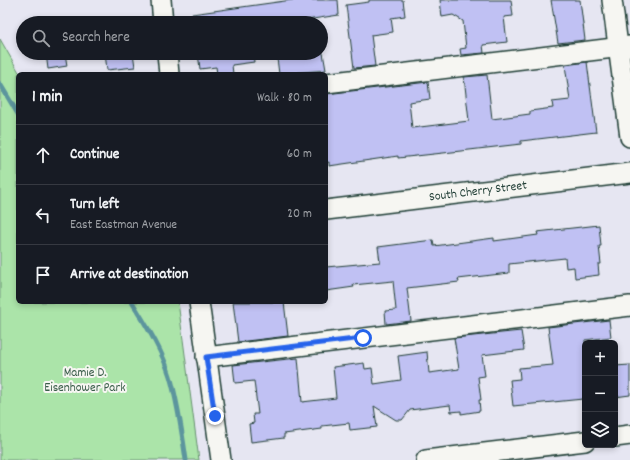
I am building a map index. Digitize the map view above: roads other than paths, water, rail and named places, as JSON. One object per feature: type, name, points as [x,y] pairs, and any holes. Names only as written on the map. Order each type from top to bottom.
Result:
[{"type":"street","points":[[160,0],[162,16]]},
{"type":"street","points":[[612,0],[624,46],[630,137]]},
{"type":"street","points":[[328,83],[624,46]]},
{"type":"street","points":[[168,60],[170,72]]},
{"type":"street","name":"South Cherry Street","points":[[328,210],[630,173]]},
{"type":"street","points":[[199,304],[221,460]]},
{"type":"street","points":[[206,357],[630,306]]},
{"type":"street","points":[[618,437],[630,435]]},
{"type":"street","points":[[426,460],[582,441]]},
{"type":"waterway","points":[[0,84],[16,111]]},
{"type":"waterway","points":[[133,304],[167,366],[178,407],[186,460]]},
{"type":"park label","name":"Mamie D. Eisenhower Park","points":[[85,380]]}]
